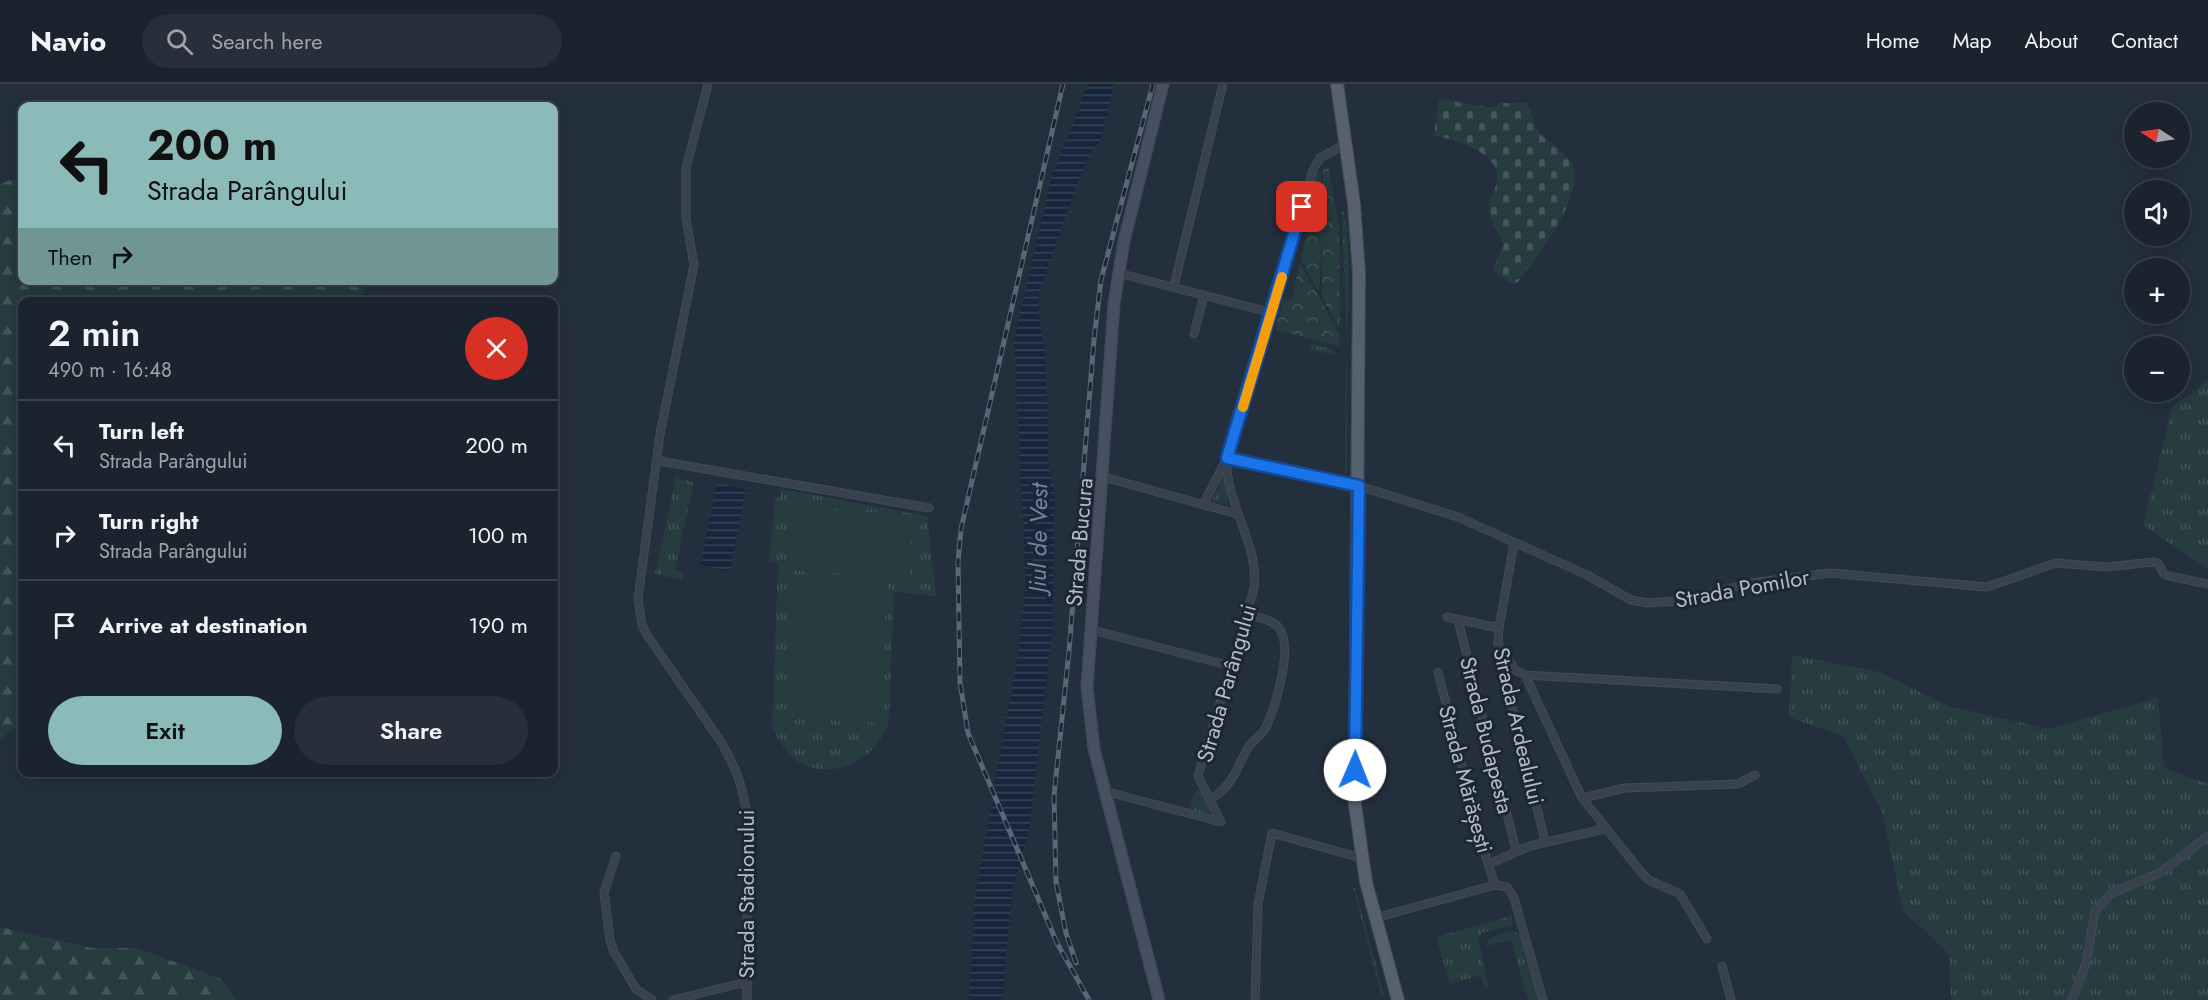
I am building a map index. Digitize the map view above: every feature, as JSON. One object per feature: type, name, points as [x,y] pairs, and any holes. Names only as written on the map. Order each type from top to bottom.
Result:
[{"type":"main road","name":"Strada Bucura","points":[[1159,1000],[1104,790],[1088,712],[1110,362],[1118,273],[1163,84]]},
{"type":"main road","points":[[1338,84],[1359,273],[1355,784],[1361,858],[1395,999]]},
{"type":"street","name":"Strada Stadionului","points":[[708,84],[684,177],[686,218],[694,265],[662,425],[640,572],[639,611],[647,635],[726,751],[743,790],[747,818],[747,1000]]},
{"type":"street","points":[[1174,286],[1223,84]]},
{"type":"street","name":"Strada Parângului","points":[[1204,503],[1227,458],[1313,170],[1320,158],[1346,144]]},
{"type":"street","points":[[1118,273],[1272,313]]},
{"type":"street","points":[[1194,334],[1204,295]]},
{"type":"street","points":[[1227,458],[1359,486]]},
{"type":"street","name":"Strada Parângului","points":[[1104,790],[1221,822],[1198,776],[1231,666],[1255,574],[1237,514],[1227,470],[1227,458]]},
{"type":"street","points":[[658,461],[929,508]]},
{"type":"street","points":[[1104,477],[1237,514]]},
{"type":"street","name":"Strada Pomilor","points":[[1359,486],[1458,517],[1587,575],[1631,600],[1647,603],[1677,601],[1751,583],[1830,573],[1987,588],[2056,563],[2107,567],[2153,562],[2158,563],[2164,574],[2208,584]]},
{"type":"street","points":[[1499,628],[1514,543]]},
{"type":"street","points":[[1209,800],[1227,786],[1238,771],[1250,745],[1263,733],[1286,656],[1279,628],[1274,623],[1245,614]]},
{"type":"street","name":"Strada Ardealului","points":[[1447,617],[1499,628],[1498,644],[1545,842]]},
{"type":"street","name":"Strada Budapesta","points":[[1458,620],[1516,850]]},
{"type":"street","points":[[1092,630],[1231,666]]},
{"type":"street","points":[[1498,644],[1511,666],[1525,675],[1777,689]]},
{"type":"street","name":"Strada Mărășești","points":[[1438,672],[1489,864],[1498,885],[1508,888],[1514,898],[1544,1000]]},
{"type":"street","points":[[1525,675],[1582,798],[1604,829],[1649,880],[1680,894],[1707,939]]},
{"type":"street","points":[[1582,798],[1625,788],[1738,784],[1755,775]]},
{"type":"street","points":[[1489,864],[1516,850],[1604,829]]},
{"type":"street","points":[[1255,1000],[1258,904],[1272,833],[1361,858]]},
{"type":"street","points":[[2072,1000],[2086,964],[2095,911],[2112,893],[2161,872],[2208,836]]},
{"type":"street","points":[[616,856],[604,892],[610,940],[614,952],[636,989],[652,1000]]},
{"type":"street","points":[[1375,918],[1498,885]]},
{"type":"street","points":[[1722,966],[1731,1000]]},
{"type":"street","points":[[673,1000],[747,982]]},
{"type":"green space","points":[[1439,99],[1493,108],[1500,103],[1526,103],[1539,132],[1572,164],[1575,176],[1573,191],[1566,208],[1547,242],[1518,282],[1513,284],[1497,274],[1493,268],[1504,245],[1489,212],[1489,204],[1497,180],[1496,170],[1484,155],[1474,149],[1434,135]]},
{"type":"green space","points":[[1329,168],[1339,229],[1340,330],[1322,297],[1323,169]]},
{"type":"green space","points":[[1321,170],[1322,241],[1319,293],[1301,259],[1314,203],[1310,197],[1315,175]]},
{"type":"green space","points":[[18,177],[18,285],[365,285],[362,297],[18,297],[18,727],[0,739],[0,184]]},
{"type":"green space","points":[[1342,209],[1348,253],[1347,347]]},
{"type":"green space","points":[[1300,263],[1340,335],[1339,346],[1275,330],[1284,298],[1291,300]]},
{"type":"green space","points":[[1311,344],[1332,349],[1337,355],[1310,350]]},
{"type":"green space","points":[[1346,363],[1347,474],[1345,474]]},
{"type":"green space","points":[[2208,380],[2208,569],[2143,525],[2172,407],[2179,402],[2190,402],[2190,394]]},
{"type":"green space","points":[[677,473],[678,479],[694,482],[675,569],[682,571],[683,580],[655,574]]},
{"type":"green space","points":[[1222,478],[1224,479],[1228,505],[1212,501]]},
{"type":"green space","points":[[782,489],[927,516],[936,596],[894,592],[889,721],[875,746],[852,764],[838,768],[810,767],[796,760],[782,745],[772,726],[778,563],[769,562],[775,498],[780,498]]},
{"type":"green space","points":[[792,508],[913,515],[909,578],[788,570]]},
{"type":"green space","points":[[792,579],[887,584],[880,723],[786,718]]},
{"type":"green space","points":[[1792,655],[1879,672],[1949,706],[2048,729],[2158,698],[2164,768],[2208,784],[2208,1000],[1951,1000],[1949,954],[1903,911],[1882,813],[1843,736],[1789,717]]},
{"type":"green space","points":[[1200,790],[1212,811],[1211,816],[1189,810],[1194,792]]},
{"type":"green space","points":[[1353,888],[1355,888],[1384,994],[1382,997]]},
{"type":"green space","points":[[1512,916],[1512,925],[1482,933],[1478,938],[1488,986],[1485,987],[1481,975],[1450,984],[1436,937]]},
{"type":"green space","points":[[0,927],[92,948],[137,948],[221,979],[237,1000],[0,1000]]},
{"type":"green space","points":[[1513,931],[1520,935],[1539,1000],[1528,1000],[1511,940],[1486,946],[1489,938]]},
{"type":"water","name":"Jiul de Vest","points":[[1088,84],[1114,84],[1100,142],[1089,155],[1079,179],[1039,292],[1039,320],[1045,352],[1049,466],[1055,493],[1052,631],[1029,830],[1012,891],[1002,1000],[969,1000],[975,898],[1018,652],[1026,585],[1014,341],[1051,179]]},
{"type":"water","points":[[717,483],[746,489],[730,571],[700,565]]},
{"type":"railway","points":[[1063,84],[961,529],[958,562],[960,682],[968,733],[1057,943],[1089,1000]]},
{"type":"railway","points":[[1076,963],[1066,933],[1056,882],[1054,796],[1069,651],[1094,339],[1101,280],[1153,84]]},
{"type":"slow traffic","points":[[1243,407],[1282,277]]},
{"type":"route","points":[[1302,207],[1227,458],[1359,486],[1355,770]]}]
